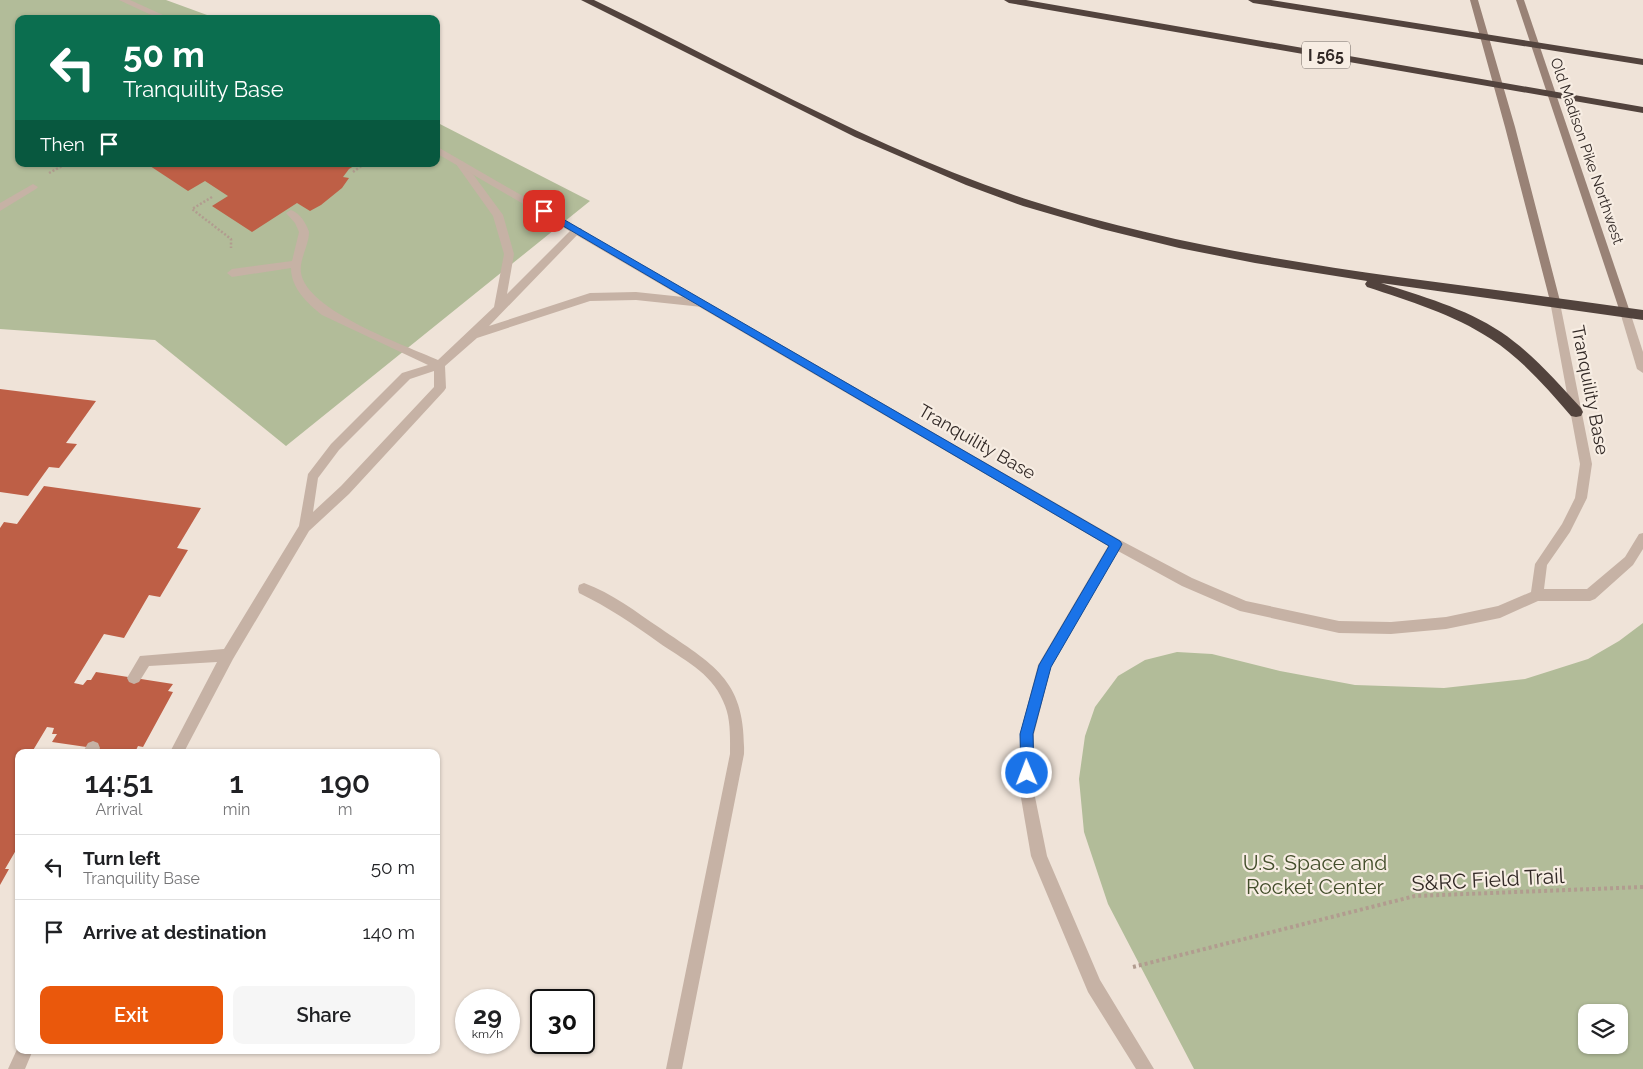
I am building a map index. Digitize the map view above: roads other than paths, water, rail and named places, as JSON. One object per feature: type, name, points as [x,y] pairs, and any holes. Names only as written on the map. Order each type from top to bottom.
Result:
[{"type":"highway","points":[[586,0],[913,160],[971,184],[1092,223],[1161,240],[1341,274],[1554,301],[1643,315]]},
{"type":"highway","name":"I 565","points":[[1010,0],[1643,110]]},
{"type":"highway","name":"I 565","points":[[1253,0],[1643,62]]},
{"type":"highway","points":[[1341,274],[1438,307],[1483,328],[1509,345],[1550,383],[1576,412]]},
{"type":"main road","points":[[1474,0],[1510,127],[1554,301]]},
{"type":"main road","name":"Old Madison Pike Northwest","points":[[1520,0],[1625,312]]},
{"type":"street","points":[[123,0],[159,15]]},
{"type":"street","name":"Tranquility Base","points":[[440,151],[1116,544],[1187,582],[1245,607],[1339,627],[1391,628],[1446,624],[1500,612],[1537,595],[1590,595],[1629,561],[1643,538]]},
{"type":"street","points":[[461,164],[498,216],[508,254],[499,310]]},
{"type":"street","points":[[0,208],[33,186]]},
{"type":"street","points":[[291,213],[304,228],[305,236],[296,264],[296,272],[300,283],[310,298],[332,316],[439,365]]},
{"type":"street","points":[[305,527],[312,477],[335,447],[406,376],[439,365],[472,336],[577,230]]},
{"type":"street","points":[[233,273],[296,264]]},
{"type":"street","points":[[472,336],[590,297],[636,296],[702,304]]},
{"type":"street","name":"Tranquility Base","points":[[1537,595],[1541,564],[1566,528],[1581,498],[1586,464],[1554,301]]},
{"type":"street","points":[[1625,312],[1643,370]]},
{"type":"street","points":[[180,749],[228,655],[305,527],[345,490],[440,388],[439,365]]},
{"type":"street","points":[[1116,544],[1045,665],[1027,734],[1027,792],[1042,865],[1094,986],[1146,1069]]},
{"type":"street","points":[[584,589],[606,599],[706,667],[724,687],[734,710],[738,730],[737,754],[674,1069]]},
{"type":"street","points":[[134,678],[145,660],[228,655]]},
{"type":"street","points":[[16,1069],[23,1054]]},
{"type":"park label","name":"U.S. Space and Rocket Center","points":[[1315,875]]}]
